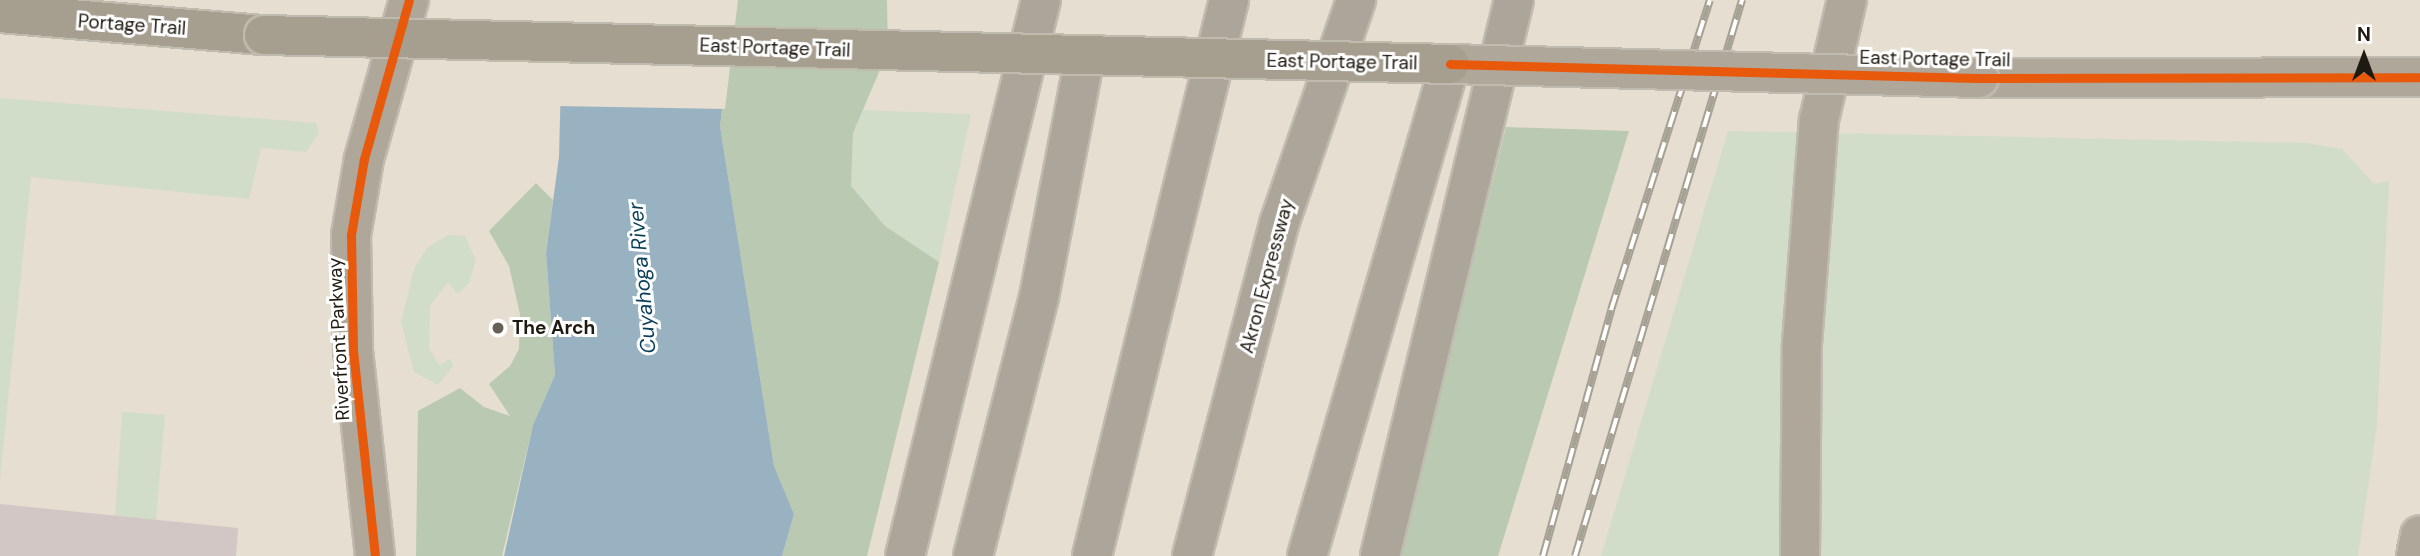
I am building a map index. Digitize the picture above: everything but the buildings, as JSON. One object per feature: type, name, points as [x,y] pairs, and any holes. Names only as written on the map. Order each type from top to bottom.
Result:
[{"type":"highway","points":[[905,556],[1041,0]]},
{"type":"highway","points":[[1092,556],[1228,0]]},
{"type":"highway","name":"Akron Expressway","points":[[1192,556],[1279,224],[1356,0]]},
{"type":"highway","points":[[1380,556],[1514,0]]},
{"type":"highway","points":[[973,556],[1039,297],[1085,55]]},
{"type":"highway","points":[[1307,556],[1450,64]]},
{"type":"main road","name":"Portage Trail","points":[[0,13],[264,35]]},
{"type":"main road","name":"East Portage Trail","points":[[264,35],[1450,64]]},
{"type":"street","name":"Riverfront Parkway","points":[[376,556],[353,349],[351,235],[363,159],[409,0]]},
{"type":"street","points":[[1800,556],[1802,344],[1819,120],[1847,0]]},
{"type":"street","name":"East Portage Trail","points":[[1450,64],[1979,78],[2420,77]]},
{"type":"street","points":[[2417,556],[2420,535]]},
{"type":"green space","points":[[735,0],[887,0],[888,51],[853,133],[851,186],[885,226],[939,262],[867,556],[782,556],[794,514],[774,466],[720,126]]},
{"type":"green space","points":[[0,98],[316,123],[319,133],[306,152],[261,148],[249,199],[31,177],[0,479]]},
{"type":"green space","points":[[863,110],[971,114],[939,262],[885,226],[851,187],[853,133]]},
{"type":"green space","points":[[1506,127],[1629,131],[1498,556],[1400,556]]},
{"type":"green space","points":[[1728,131],[2306,143],[2342,149],[2374,184],[2389,181],[2377,423],[2358,556],[1601,556]]},
{"type":"green space","points":[[536,183],[553,200],[546,253],[555,375],[533,425],[502,556],[416,556],[418,411],[460,388],[484,407],[510,416],[489,384],[510,366],[519,349],[520,314],[509,266],[489,231]]},
{"type":"green space","points":[[448,235],[465,236],[476,260],[469,283],[458,294],[448,282],[430,306],[429,348],[439,365],[450,359],[453,366],[438,385],[414,372],[401,322],[414,269],[427,248]]},
{"type":"green space","points":[[122,412],[165,415],[156,520],[115,516]]},
{"type":"water","name":"Cuyahoga River","points":[[563,0],[735,0],[720,126],[774,466],[794,514],[782,556],[504,556],[533,425],[555,375],[546,253],[559,157]]},
{"type":"pier","points":[[560,0],[738,0],[725,109],[556,106]]},
{"type":"railway","points":[[1543,556],[1611,310],[1710,0]]},
{"type":"railway","points":[[1575,556],[1742,0]]},
{"type":"cycle path","points":[[375,556],[353,349],[351,235],[364,159],[409,0]]},
{"type":"cycle path","points":[[1450,64],[1979,78],[2420,77]]},
{"type":"place","name":"The Arch","points":[[498,328]]}]
